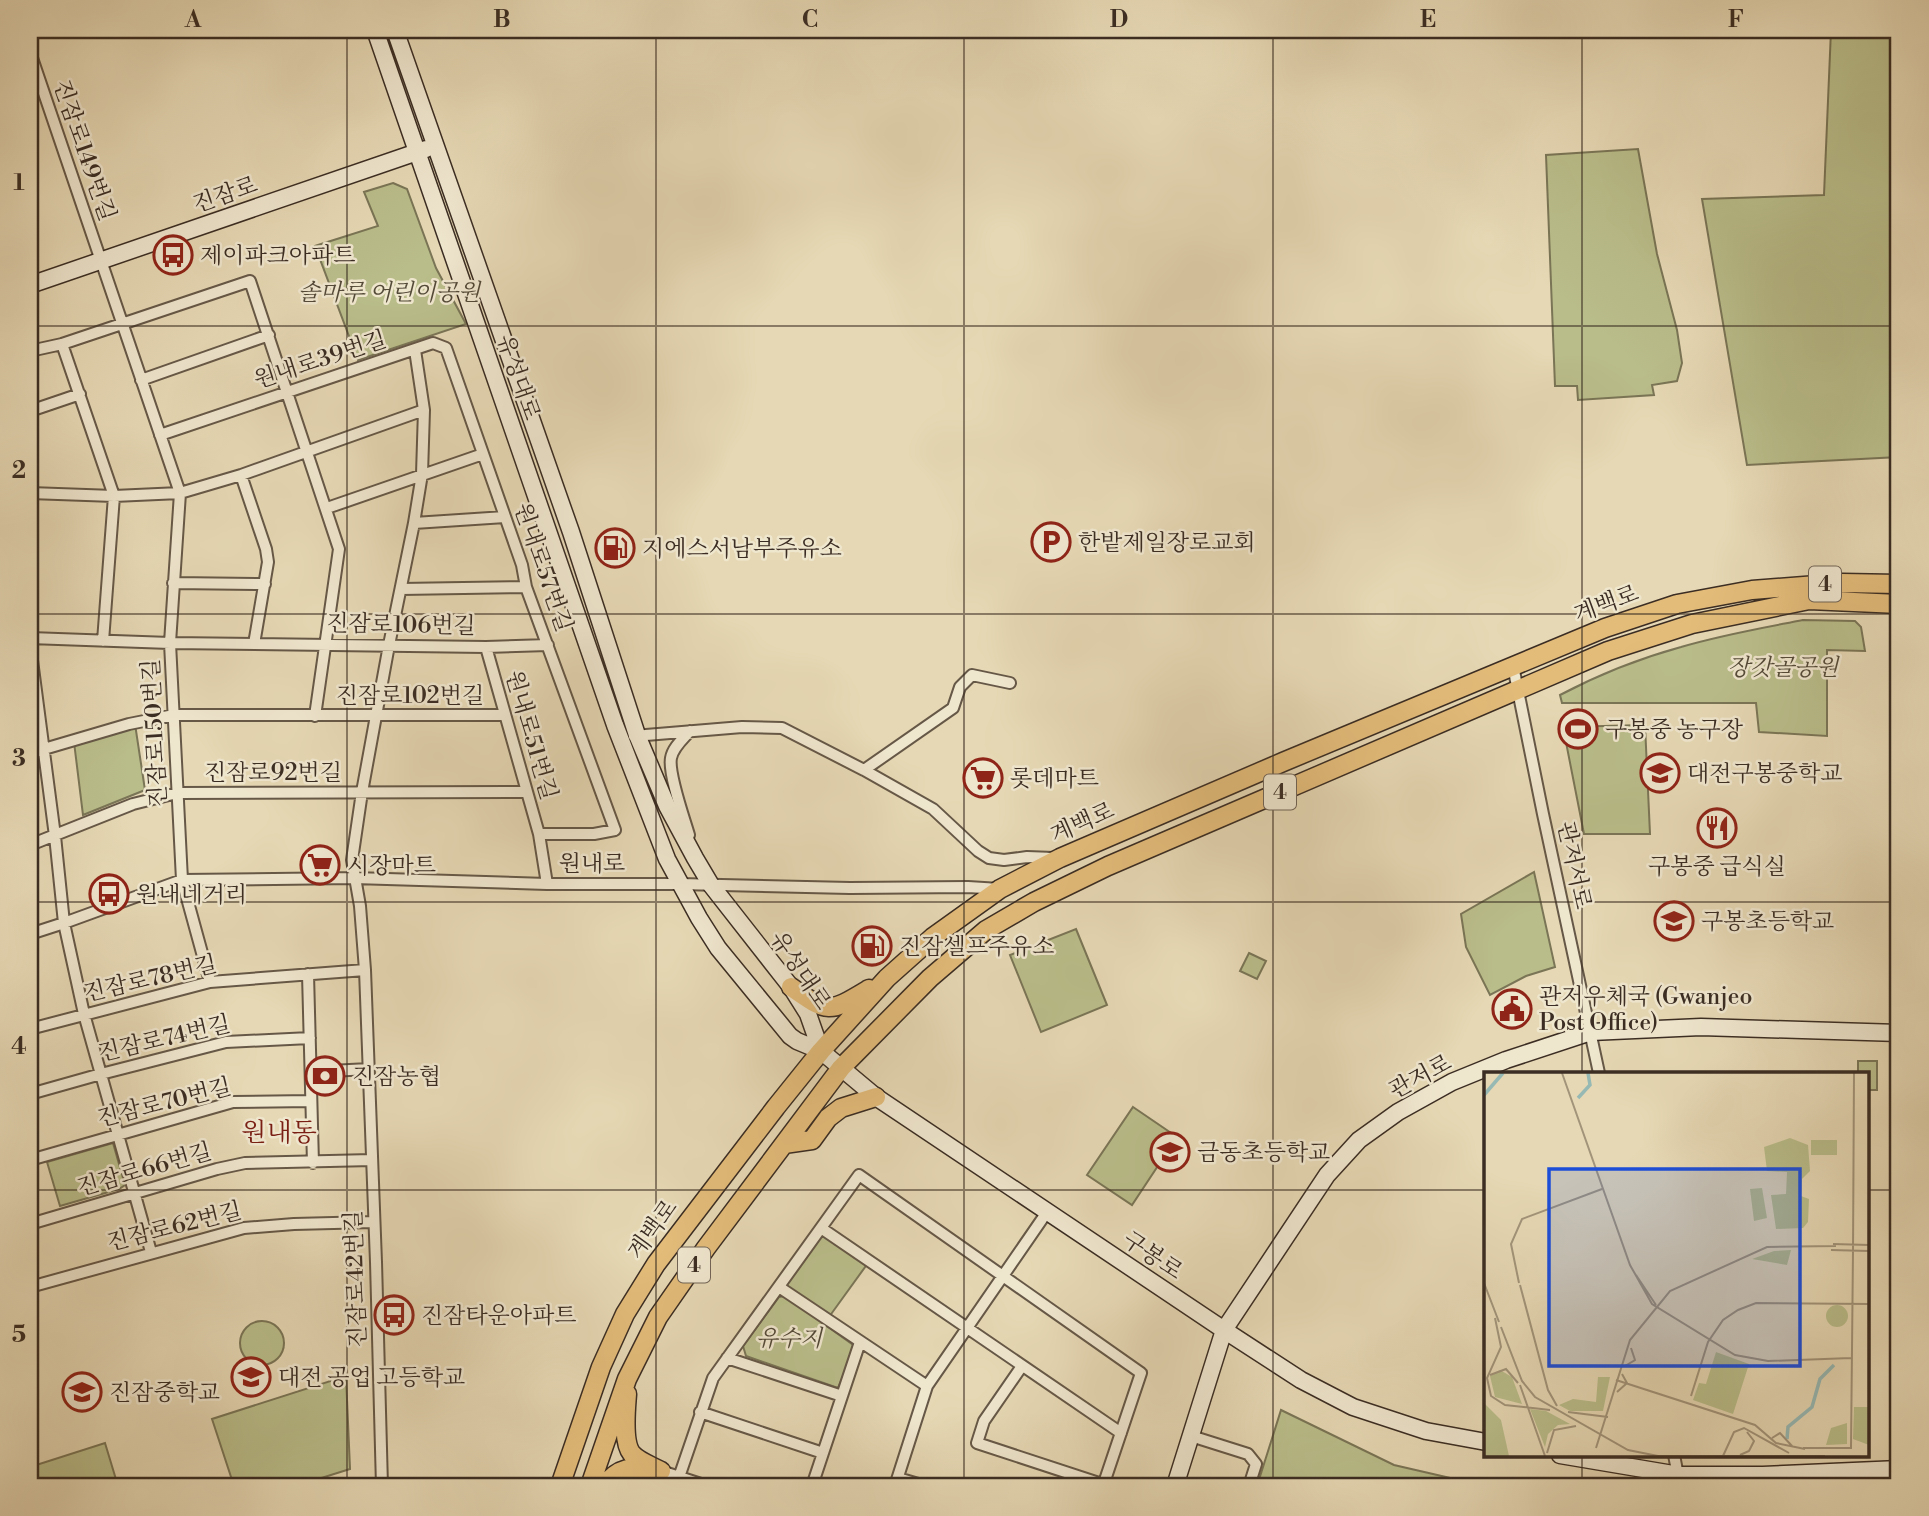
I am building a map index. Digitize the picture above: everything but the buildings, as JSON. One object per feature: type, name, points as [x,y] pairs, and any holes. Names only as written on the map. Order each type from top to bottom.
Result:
[{"type":"main road","points":[[1752,590],[1783,578],[1815,573],[1899,572]]},
{"type":"main road","name":"계백로","points":[[561,1486],[601,1367],[625,1314],[678,1234],[821,1051],[887,978],[933,937],[1000,889],[1060,858],[1605,628],[1677,604],[1752,590],[1842,583],[1899,584]]},
{"type":"main road","name":"계백로","points":[[590,1486],[627,1379],[658,1317],[706,1248],[841,1068],[930,978],[986,930],[1034,902],[1108,866],[1608,651],[1680,627],[1809,600],[1899,604]]},
{"type":"main road","points":[[1770,608],[1810,613],[1899,614]]},
{"type":"main road","points":[[791,987],[818,1006],[831,1008],[845,1004],[887,978]]},
{"type":"main road","points":[[784,1144],[811,1140],[828,1118],[841,1108],[876,1097]]},
{"type":"main road","points":[[627,1379],[628,1447],[639,1460],[661,1471]]},
{"type":"main road","points":[[604,1486],[617,1472],[637,1467],[661,1471]]},
{"type":"street","name":"유성대로","points":[[374,30],[620,740],[667,859],[718,948],[790,1035],[797,1041],[821,1051]]},
{"type":"street","name":"유성대로","points":[[395,30],[571,532],[637,735],[667,806],[695,858],[711,885],[791,987],[808,1014],[821,1051]]},
{"type":"street","name":"진잠로149번길","points":[[30,52],[35,84],[100,261]]},
{"type":"street","name":"진잠로","points":[[30,285],[435,146]]},
{"type":"street","name":"진잠로150번길","points":[[100,261],[180,493],[170,643],[183,880]]},
{"type":"street","name":"진잠로102번길","points":[[121,324],[250,281],[339,549],[315,716]]},
{"type":"street","points":[[30,351],[62,344],[121,324]]},
{"type":"street","points":[[141,380],[269,335]]},
{"type":"street","name":"원내로57번길","points":[[415,350],[433,343],[446,348],[522,565],[526,587],[615,830]]},
{"type":"street","points":[[62,344],[114,496],[103,641]]},
{"type":"street","name":"원내로39번길","points":[[160,435],[415,350],[424,410],[422,474],[362,792],[352,860],[354,878]]},
{"type":"street","points":[[30,411],[80,394]]},
{"type":"street","points":[[30,493],[114,496],[180,493],[241,475],[424,410]]},
{"type":"street","points":[[327,508],[484,454]]},
{"type":"street","points":[[241,475],[268,562],[254,644]]},
{"type":"street","points":[[414,523],[505,517]]},
{"type":"street","points":[[173,583],[265,584]]},
{"type":"street","points":[[401,589],[526,587]]},
{"type":"street","name":"진잠로106번길","points":[[30,638],[170,643],[486,647],[548,645]]},
{"type":"street","points":[[30,645],[35,717],[44,750],[64,923],[84,1014],[151,1252]]},
{"type":"street","name":"원내로51번길","points":[[486,647],[539,834],[547,884]]},
{"type":"street","name":"관저서로","points":[[1513,666],[1599,1072]]},
{"type":"street","points":[[864,770],[953,709],[960,688],[972,675],[1010,683]]},
{"type":"street","name":"진잠로102번길","points":[[30,752],[129,724],[174,715],[505,715]]},
{"type":"street","points":[[620,740],[637,735],[742,727],[782,728],[933,809],[989,858],[1060,858]]},
{"type":"street","points":[[691,731],[676,747],[670,760],[695,858]]},
{"type":"street","name":"진잠로92번길","points":[[30,845],[133,804],[177,793],[526,792]]},
{"type":"street","name":"원내로51번길","points":[[539,834],[594,834],[615,830]]},
{"type":"street","name":"원내로","points":[[30,934],[183,880],[354,878],[547,884],[1000,889]]},
{"type":"street","name":"진잠로42번길","points":[[354,878],[360,906],[365,970],[382,1486]]},
{"type":"street","points":[[183,880],[210,982]]},
{"type":"street","name":"진잠로78번길","points":[[30,1029],[210,982],[365,970]]},
{"type":"street","points":[[308,974],[313,1163]]},
{"type":"street","name":"관저로","points":[[1175,1486],[1224,1330],[1327,1175],[1366,1134],[1398,1111],[1452,1083],[1506,1060],[1591,1032],[1701,1027],[1899,1033]]},
{"type":"street","name":"진잠로74번길","points":[[30,1094],[226,1042],[310,1038]]},
{"type":"street","name":"구봉로","points":[[821,1051],[876,1097],[1301,1380],[1353,1407],[1426,1431],[1484,1442]]},
{"type":"street","points":[[311,1072],[369,1069]]},
{"type":"street","name":"진잠로70번길","points":[[30,1160],[233,1102],[311,1101]]},
{"type":"street","name":"진잠로66번길","points":[[30,1224],[217,1169],[245,1164],[372,1160]]},
{"type":"street","points":[[677,1482],[713,1378],[859,1175],[1141,1373],[1105,1486],[977,1443],[984,1421],[1022,1366]]},
{"type":"street","points":[[925,1486],[896,1482],[927,1386],[1048,1212]]},
{"type":"street","name":"진잠로62번길","points":[[30,1287],[244,1228],[373,1222]]},
{"type":"street","points":[[821,1228],[1121,1433]]},
{"type":"street","points":[[779,1287],[927,1386]]},
{"type":"street","points":[[812,1486],[860,1342]]},
{"type":"street","points":[[727,1358],[842,1396]]},
{"type":"street","points":[[700,1412],[823,1453]]},
{"type":"street","points":[[1191,1436],[1248,1454],[1256,1464],[1249,1486]]},
{"type":"street","points":[[1565,1456],[1680,1481],[1899,1469]]},
{"type":"street","points":[[1674,1456],[1680,1481]]},
{"type":"street","points":[[661,1471],[677,1482],[707,1486]]},
{"type":"green space","points":[[1831,30],[1899,30],[1899,457],[1747,465],[1702,199],[1824,195]]},
{"type":"green space","points":[[1638,149],[1657,254],[1677,330],[1682,363],[1677,381],[1652,385],[1654,395],[1578,400],[1577,386],[1555,386],[1546,155]]},
{"type":"green space","name":"솔마루 어린이공원","points":[[393,183],[407,189],[436,268],[466,324],[358,360],[315,246],[378,226],[364,192]]},
{"type":"green space","name":"장갓골공원","points":[[1803,620],[1855,621],[1861,627],[1865,651],[1827,650],[1827,736],[1759,732],[1756,703],[1562,703],[1560,695],[1650,656],[1711,639]]},
{"type":"green space","points":[[135,724],[145,790],[83,815],[74,742]]},
{"type":"green space","points":[[1645,725],[1650,834],[1584,834],[1563,727]]},
{"type":"green space","points":[[1534,872],[1555,967],[1526,976],[1490,995],[1466,947],[1461,914]]},
{"type":"green space","points":[[1076,929],[1107,1005],[1041,1032],[1010,955]]},
{"type":"green space","points":[[1249,953],[1266,961],[1257,979],[1240,971]]},
{"type":"green space","points":[[1858,1061],[1877,1061],[1877,1090],[1870,1090],[1870,1072],[1858,1072]]},
{"type":"green space","points":[[1133,1107],[1177,1137],[1132,1205],[1087,1175]]},
{"type":"green space","points":[[113,1143],[125,1185],[60,1206],[47,1162]]},
{"type":"green space","points":[[821,1233],[868,1263],[829,1317],[784,1287]]},
{"type":"green space","name":"유수지","points":[[785,1296],[856,1347],[838,1388],[746,1356],[743,1346],[779,1297]]},
{"type":"green space","points":[[262,1321],[277,1328],[284,1343],[277,1358],[262,1365],[247,1358],[240,1343],[247,1328]]},
{"type":"green space","points":[[346,1376],[350,1469],[296,1486],[234,1486],[212,1419]]},
{"type":"green space","points":[[1281,1410],[1394,1465],[1485,1486],[1257,1486]]},
{"type":"green space","points":[[105,1443],[118,1486],[30,1486],[30,1467]]},
{"type":"place","name":"제이파크아파트","points":[[173,255]]},
{"type":"place","name":"한밭제일장로교회","points":[[1051,542]]},
{"type":"place","name":"지에스서남부주유소","points":[[615,548]]},
{"type":"place","name":"구봉중 농구장","points":[[1578,729]]},
{"type":"place","name":"대전구봉중학교","points":[[1660,773]]},
{"type":"place","name":"롯데마트","points":[[983,778]]},
{"type":"place","name":"구봉중 급식실","points":[[1717,828]]},
{"type":"place","name":"시장마트","points":[[320,865]]},
{"type":"place","name":"원내네거리","points":[[109,894]]},
{"type":"place","name":"구봉초등학교","points":[[1674,921]]},
{"type":"place","name":"진잠셀프주유소","points":[[872,946]]},
{"type":"place","name":"관저우체국 (Gwanjeo Post Office)","points":[[1512,1009]]},
{"type":"place","name":"진잠농협","points":[[325,1076]]},
{"type":"place","name":"금동초등학교","points":[[1170,1152]]},
{"type":"place","name":"진잠타운아파트","points":[[394,1315]]},
{"type":"place","name":"대전 공업 고등학교","points":[[251,1377]]},
{"type":"place","name":"진잠중학교","points":[[82,1392]]},
{"type":"district","name":"원내동","points":[[279,1132]]}]
